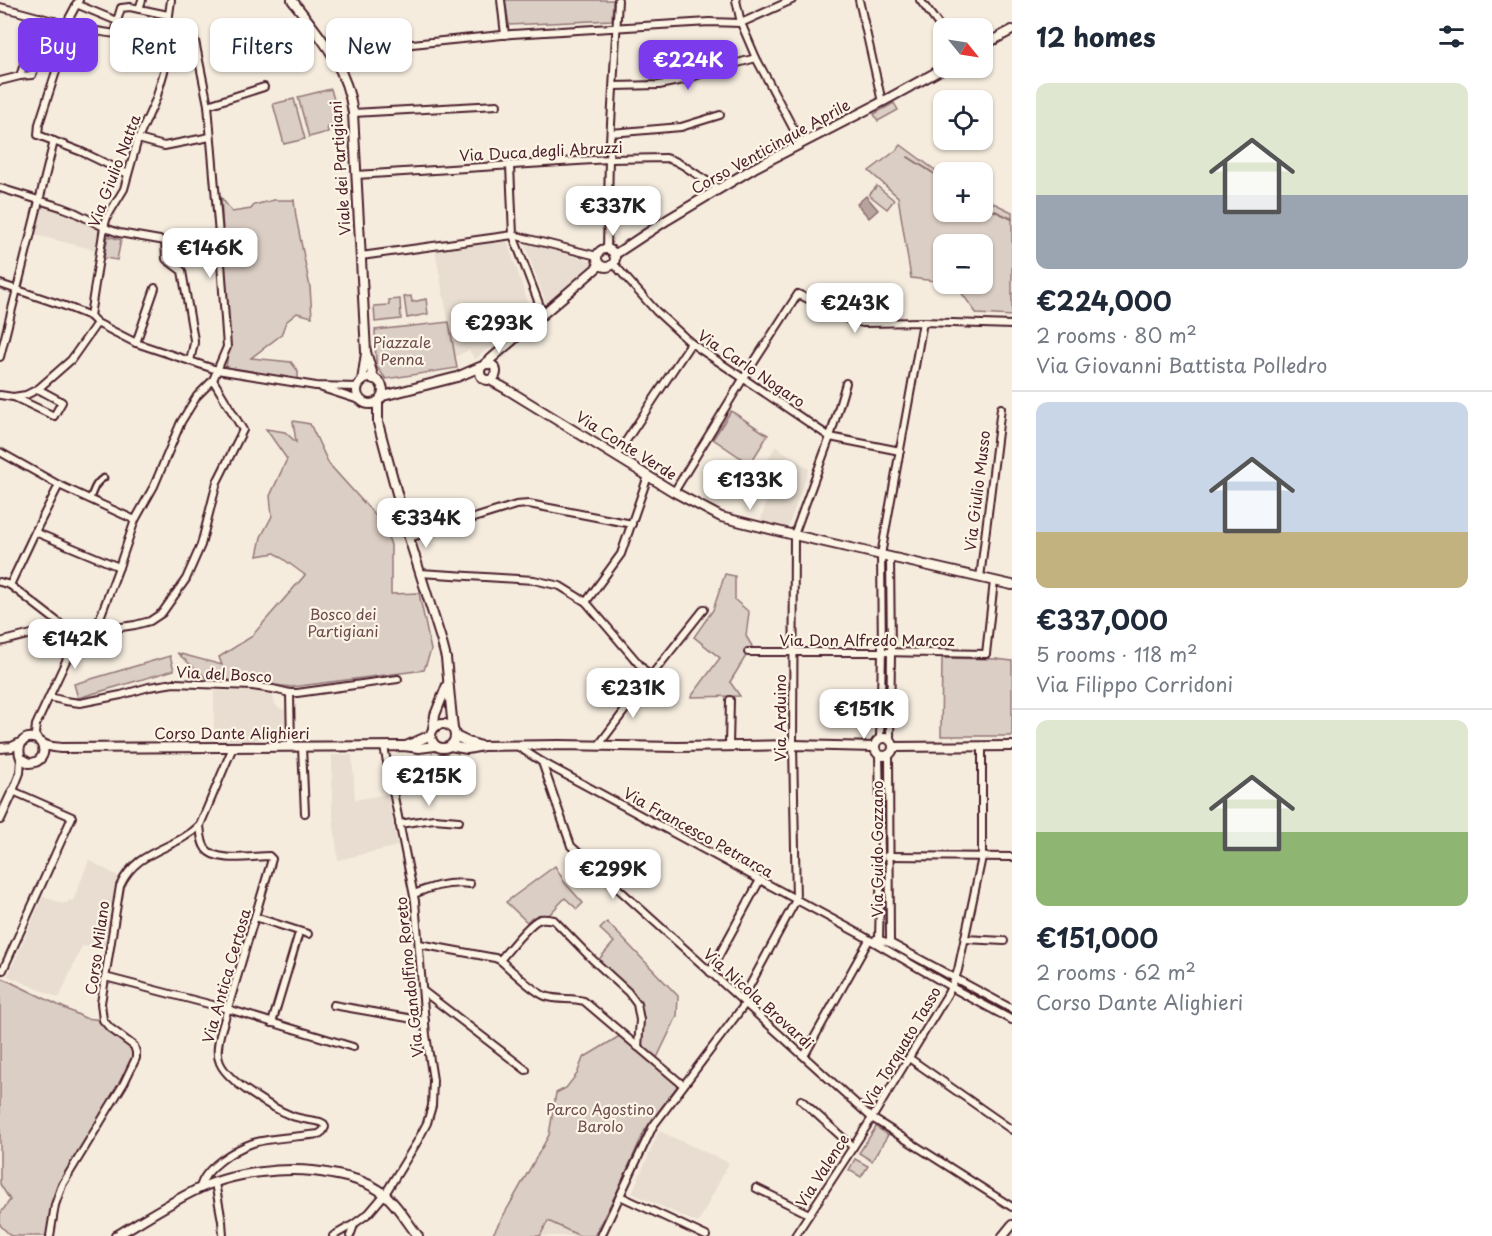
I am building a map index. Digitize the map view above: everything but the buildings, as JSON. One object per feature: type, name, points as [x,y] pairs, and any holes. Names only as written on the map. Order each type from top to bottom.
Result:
[{"type":"street","points":[[117,0],[121,8],[118,18]]},
{"type":"street","points":[[139,9],[142,0]]},
{"type":"street","name":"Via Giulio Natta","points":[[168,18],[171,0]]},
{"type":"street","name":"Viale dei Partigiani","points":[[292,0],[326,44]]},
{"type":"street","points":[[501,0],[505,35]]},
{"type":"street","points":[[607,249],[609,159],[618,0]]},
{"type":"street","points":[[735,0],[741,23],[756,58],[801,143]]},
{"type":"street","points":[[412,44],[505,35],[709,22],[741,23],[792,0]]},
{"type":"street","points":[[859,0],[882,102]]},
{"type":"street","points":[[920,0],[934,18]]},
{"type":"street","points":[[71,18],[78,2],[111,18]]},
{"type":"street","points":[[0,7],[44,18]]},
{"type":"street","points":[[121,8],[168,15]]},
{"type":"street","points":[[20,76],[40,17]]},
{"type":"street","points":[[993,40],[1012,30]]},
{"type":"street","points":[[95,631],[135,520],[154,486],[181,422],[197,396],[213,380],[227,347],[208,105],[198,56]]},
{"type":"street","points":[[614,86],[659,85],[756,58]]},
{"type":"street","points":[[0,81],[32,75],[33,72]]},
{"type":"street","points":[[54,72],[38,135],[82,152],[128,174]]},
{"type":"street","name":"Via Giulio Natta","points":[[90,316],[107,217],[124,189],[138,139],[156,99],[164,72]]},
{"type":"street","name":"Viale dei Partigiani","points":[[341,72],[351,96],[353,113],[366,352],[360,384]]},
{"type":"street","name":"Corso Venticinque Aprile","points":[[600,265],[609,267],[614,259],[667,220],[718,189],[933,74]]},
{"type":"street","points":[[208,105],[264,87]]},
{"type":"street","points":[[353,113],[497,105]]},
{"type":"street","points":[[611,133],[681,127],[720,115]]},
{"type":"street","points":[[138,139],[164,146],[210,137]]},
{"type":"street","points":[[0,357],[54,141]]},
{"type":"street","name":"Via Duca degli Abruzzi","points":[[356,176],[609,159],[666,158],[684,166],[718,189]]},
{"type":"street","points":[[510,166],[513,235],[543,314]]},
{"type":"street","points":[[0,188],[74,212],[119,233],[165,242],[220,242]]},
{"type":"street","points":[[361,256],[513,235],[597,256]]},
{"type":"street","points":[[165,242],[166,259],[182,271],[194,341],[190,361]]},
{"type":"street","points":[[481,377],[479,373],[483,366],[600,265],[597,256],[602,250],[607,249]]},
{"type":"street","points":[[607,249],[611,251],[614,259]]},
{"type":"street","name":"Via Carlo Nogaro","points":[[614,259],[656,311],[691,344],[743,379],[830,437],[900,451]]},
{"type":"street","points":[[0,284],[90,316],[98,323],[136,343],[217,370],[316,386],[370,405],[380,399]]},
{"type":"street","points":[[136,343],[155,288]]},
{"type":"street","points":[[674,492],[798,294],[850,320],[862,323],[923,322],[1012,325]]},
{"type":"street","name":"Via Guido Gozzano","points":[[879,939],[881,856],[878,747],[882,652],[881,555],[923,322]]},
{"type":"street","points":[[13,397],[38,390],[71,360],[98,323]]},
{"type":"street","points":[[616,456],[691,344]]},
{"type":"street","points":[[490,380],[494,377],[496,360],[504,347]]},
{"type":"street","name":"Viale dei Partigiani","points":[[366,352],[378,381]]},
{"type":"street","points":[[483,366],[490,364],[496,371]]},
{"type":"street","name":"Via Conte Verde","points":[[380,399],[404,390],[457,377],[483,366]]},
{"type":"street","name":"Via Conte Verde","points":[[496,371],[508,390]]},
{"type":"street","name":"Via Conte Verde","points":[[457,377],[481,377],[490,380],[674,492],[721,517],[1012,585]]},
{"type":"street","points":[[378,423],[357,394],[360,384],[365,379],[378,381],[383,388],[378,423],[409,538],[446,658],[454,733],[453,743],[450,746]]},
{"type":"street","points":[[5,583],[63,626],[80,633],[135,625],[150,621],[162,613],[186,579],[201,545],[217,482],[243,430],[213,380]]},
{"type":"street","name":"Via Conte Verde","points":[[378,381],[404,390]]},
{"type":"street","points":[[794,535],[830,437],[846,383]]},
{"type":"street","points":[[316,386],[360,384]]},
{"type":"street","points":[[0,395],[13,397],[54,416],[62,402],[38,390]]},
{"type":"street","name":"Via Giulio Musso","points":[[980,578],[1000,408]]},
{"type":"street","points":[[0,452],[59,485],[135,520]]},
{"type":"street","points":[[586,602],[621,554],[648,476]]},
{"type":"street","points":[[90,499],[98,483],[104,478]]},
{"type":"street","points":[[0,590],[35,532],[59,485]]},
{"type":"street","points":[[409,538],[516,505],[529,504],[632,524]]},
{"type":"street","points":[[35,532],[119,567]]},
{"type":"street","name":"Via Arduino","points":[[794,535],[793,745],[796,900]]},
{"type":"street","name":"Via Guido Gozzano","points":[[890,557],[890,943]]},
{"type":"street","points":[[420,573],[534,580],[560,586],[586,602],[650,677]]},
{"type":"street","name":"Via Don Alfredo Marcoz","points":[[748,652],[986,654],[994,581]]},
{"type":"street","points":[[598,746],[704,609]]},
{"type":"street","points":[[0,642],[63,626]]},
{"type":"street","points":[[0,819],[2,808],[18,781],[28,767],[39,760],[44,752],[35,732],[80,633]]},
{"type":"street","name":"Via del Bosco","points":[[49,697],[81,703],[174,683],[252,686],[290,693],[398,679]]},
{"type":"street","points":[[449,681],[435,715],[431,739],[435,746],[443,748],[450,746],[467,749],[483,746],[793,745],[878,747]]},
{"type":"street","points":[[290,693],[291,747]]},
{"type":"street","points":[[729,746],[730,700]]},
{"type":"street","points":[[18,781],[21,770],[18,749],[40,717]]},
{"type":"street","points":[[432,732],[435,726],[447,724],[454,733],[468,742],[483,746]]},
{"type":"street","name":"Corso Dante Alighieri","points":[[404,746],[432,732]]},
{"type":"street","points":[[0,748],[12,747],[31,738],[40,741]]},
{"type":"street","points":[[878,747],[885,738],[891,747]]},
{"type":"street","name":"Corso Dante Alighieri","points":[[40,741],[47,746],[61,748],[404,746],[424,748],[435,746]]},
{"type":"street","name":"Via Francesco Petrarca","points":[[516,746],[1012,1020]]},
{"type":"street","name":"Via Torquato Tasso","points":[[872,1118],[955,979],[966,939],[982,857],[982,746]]},
{"type":"street","points":[[891,747],[1012,746]]},
{"type":"street","points":[[200,825],[233,747]]},
{"type":"street","points":[[302,747],[305,813]]},
{"type":"street","name":"Via Gandolfino Roreto","points":[[333,1236],[369,1213],[385,1194],[417,1142],[427,1123],[432,1106],[433,1080],[425,1021],[414,894],[384,747]]},
{"type":"street","points":[[878,747],[884,756],[891,747]]},
{"type":"street","points":[[0,748],[29,763],[39,760]]},
{"type":"street","name":"Corso Dante Alighieri","points":[[39,760],[48,753],[61,748]]},
{"type":"street","name":"Via Nicola Brovardi","points":[[542,762],[571,846],[872,1118],[1012,1207]]},
{"type":"street","points":[[2,969],[72,817],[13,791]]},
{"type":"street","points":[[399,824],[434,819],[459,821]]},
{"type":"street","name":"Via Antica Certosa","points":[[200,825],[205,848],[214,855],[223,857],[268,856],[272,860],[218,1043],[220,1064],[239,1085],[267,1103],[295,1117],[322,1123],[325,1128],[319,1134],[261,1142],[244,1147],[213,1168],[202,1179],[200,1188]]},
{"type":"street","name":"Corso Milano","points":[[50,1236],[55,1205],[62,1185],[135,1062],[134,1046],[103,1020],[101,1003],[118,893],[124,878],[144,857],[200,825]]},
{"type":"street","points":[[881,856],[1012,857]]},
{"type":"street","points":[[710,972],[760,880]]},
{"type":"street","points":[[414,894],[442,884],[459,882],[470,884]]},
{"type":"street","points":[[601,1236],[653,1126],[744,1002],[796,900]]},
{"type":"street","points":[[255,917],[308,934]]},
{"type":"street","points":[[500,960],[537,920],[546,918],[554,920],[628,992],[637,1004],[640,1020],[638,1047]]},
{"type":"street","points":[[272,1023],[298,936]]},
{"type":"street","points":[[804,1056],[869,940],[879,939],[890,943],[1012,1009]]},
{"type":"street","points":[[966,939],[1004,941]]},
{"type":"street","points":[[419,944],[500,960],[544,996],[584,1001],[683,1085]]},
{"type":"street","points":[[105,977],[228,1009],[353,1047]]},
{"type":"street","points":[[423,991],[526,1070]]},
{"type":"street","points":[[333,1005],[425,1021]]},
{"type":"street","points":[[909,1058],[1012,1130]]},
{"type":"street","points":[[801,1100],[853,1147]]},
{"type":"street","name":"Via Valence","points":[[795,1236],[872,1118]]},
{"type":"street","points":[[116,1236],[200,1188],[260,1172],[300,1170],[324,1172],[374,1187],[385,1194],[418,1236]]},
{"type":"street","points":[[215,1183],[223,1236]]},
{"type":"street","points":[[756,1188],[809,1214]]},
{"type":"street","points":[[620,1196],[706,1236]]},
{"type":"street","points":[[350,1236],[354,1224]]},
{"type":"street","points":[[1003,1236],[1012,1225]]},
{"type":"shaded area","points":[[866,196],[878,210],[869,218],[857,204]]},
{"type":"shaded area","points":[[45,205],[72,213],[100,227],[96,250],[35,235],[41,208]]},
{"type":"shaded area","points":[[507,241],[532,314],[475,359],[469,350],[455,357],[435,250]]},
{"type":"shaded area","points":[[524,242],[594,262],[546,303]]},
{"type":"shaded area","points":[[776,446],[809,469],[788,527],[761,520],[768,496],[751,486]]},
{"type":"shaded area","points":[[214,691],[272,692],[275,704],[285,710],[284,739],[214,741]]},
{"type":"shaded area","points":[[332,755],[352,755],[355,800],[387,794],[398,846],[338,860],[332,808]]},
{"type":"shaded area","points":[[89,860],[121,878],[116,893],[107,949],[82,946],[59,998],[8,976],[43,896],[63,904],[69,900],[73,901]]},
{"type":"shaded area","points":[[659,1131],[729,1163],[698,1223],[632,1193]]},
{"type":"shaded area","points":[[548,1221],[580,1236],[540,1236]]},
{"type":"green space","points":[[505,0],[613,0],[612,20],[509,25]]},
{"type":"green space","points":[[331,89],[340,122],[327,126],[328,132],[309,137],[298,97]]},
{"type":"green space","points":[[294,99],[305,139],[284,144],[273,104]]},
{"type":"green space","points":[[894,103],[898,110],[878,121],[874,114]]},
{"type":"green space","points":[[901,145],[933,169],[933,222],[993,222],[993,203],[1012,212],[1012,316],[977,314],[962,294],[993,294],[993,234],[933,234],[933,281],[911,278],[898,197],[869,171]]},
{"type":"green space","points":[[877,186],[894,200],[887,209],[869,195]]},
{"type":"green space","points":[[221,197],[232,212],[251,209],[254,205],[274,200],[294,200],[310,287],[312,317],[297,313],[286,322],[281,335],[251,358],[291,362],[298,371],[298,380],[226,367],[229,347]]},
{"type":"green space","points":[[108,236],[121,240],[117,260],[104,258]]},
{"type":"green space","points":[[411,296],[412,302],[426,299],[428,314],[407,318],[404,297]]},
{"type":"green space","points":[[400,299],[401,319],[375,322],[374,306],[389,305],[389,300]]},
{"type":"green space","name":"Piazzale Penna","points":[[449,322],[457,368],[386,379],[376,366],[375,330]]},
{"type":"green space","points":[[731,411],[768,435],[750,464],[713,439]]},
{"type":"green space","name":"Bosco dei Partigiani","points":[[293,421],[310,424],[329,464],[383,524],[391,545],[391,594],[419,593],[431,650],[424,670],[292,687],[228,680],[210,681],[177,653],[222,665],[219,657],[251,637],[305,575],[275,553],[257,556],[261,537],[272,516],[270,496],[287,459],[266,429],[285,432],[296,442]]},
{"type":"green space","points":[[725,574],[735,576],[735,600],[749,612],[746,636],[752,646],[730,682],[740,696],[691,697],[720,658],[694,637],[713,610]]},
{"type":"green space","points":[[170,656],[174,670],[78,698],[74,684]]},
{"type":"green space","points":[[942,658],[1012,661],[1012,736],[941,736]]},
{"type":"green space","points":[[555,866],[565,883],[583,903],[577,909],[565,898],[546,918],[537,920],[532,917],[527,922],[506,902]]},
{"type":"green space","name":"Parco Agostino Barolo","points":[[607,922],[678,996],[677,1016],[654,1064],[678,1085],[645,1130],[594,1236],[580,1236],[548,1221],[540,1236],[496,1236],[493,1234],[549,1135],[556,1093],[566,1088],[577,1074],[583,1058],[623,1034],[638,1046],[637,1004],[600,966],[600,958],[614,942],[600,929]]},
{"type":"green space","points":[[0,977],[85,1018],[103,1020],[131,1043],[136,1058],[67,1176],[47,1236],[11,1236],[0,1225],[0,1214],[10,1200],[0,1184]]},
{"type":"green space","points":[[876,1127],[888,1135],[872,1161],[859,1153]]},
{"type":"green space","points":[[855,1159],[868,1166],[861,1177],[849,1170]]},
{"type":"waterway","points":[[908,157],[933,173]]},
{"type":"waterway","points":[[993,210],[1012,219]]}]
